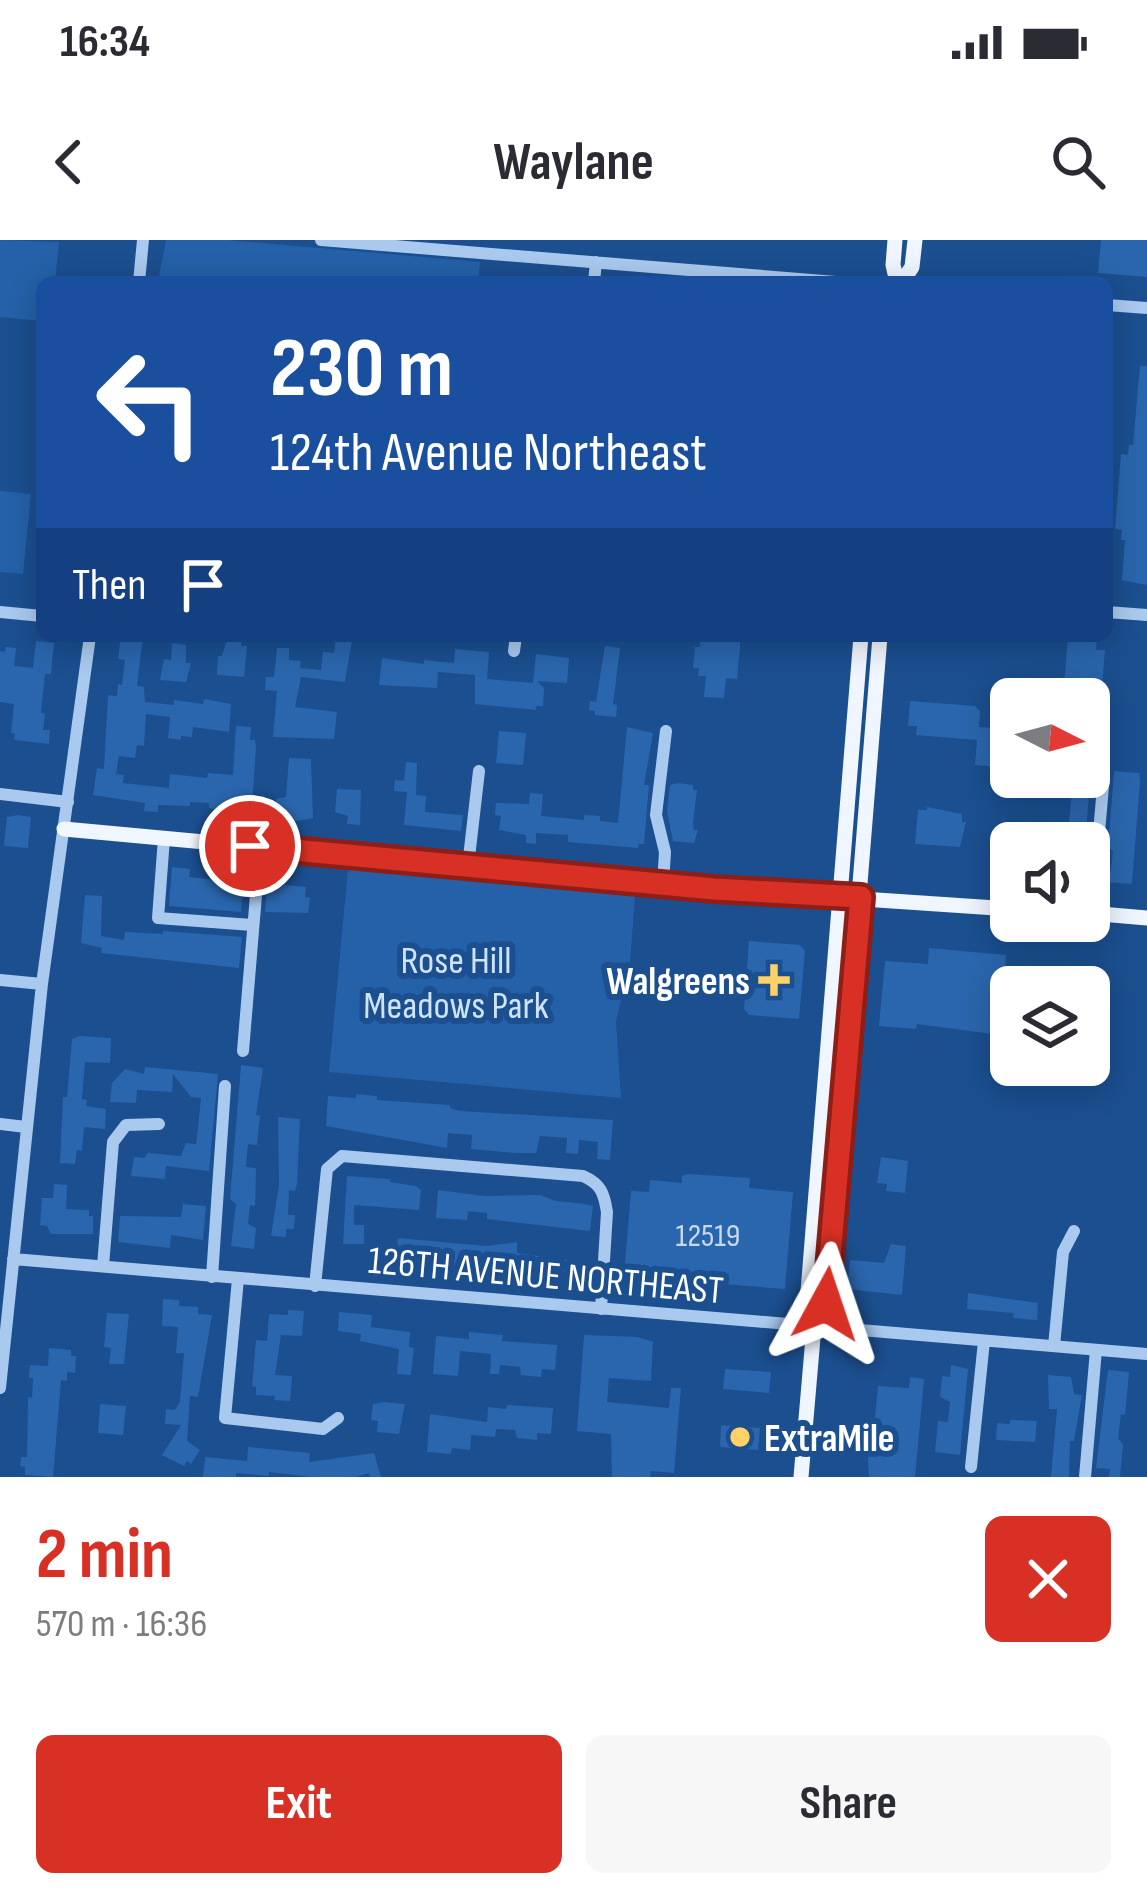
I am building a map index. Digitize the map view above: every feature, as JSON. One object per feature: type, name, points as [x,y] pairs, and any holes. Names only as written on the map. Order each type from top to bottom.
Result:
[{"type":"main road","points":[[895,240],[892,265],[897,276]]},
{"type":"main road","points":[[900,276],[905,240]]},
{"type":"main road","points":[[904,276],[912,267],[914,240]]},
{"type":"main road","points":[[801,1477],[814,1327],[807,1304],[860,642]]},
{"type":"main road","points":[[814,1327],[826,1304],[880,642]]},
{"type":"main road","points":[[64,829],[663,884],[990,907]]},
{"type":"main road","points":[[1110,914],[1147,917]]},
{"type":"main road","points":[[826,1067],[835,1081],[832,1116],[842,1127]]},
{"type":"main road","points":[[818,1173],[826,1187],[823,1222],[832,1234]]},
{"type":"street","points":[[140,276],[143,240]]},
{"type":"street","points":[[320,240],[435,244],[714,276]]},
{"type":"street","points":[[595,276],[596,262]]},
{"type":"street","points":[[1113,305],[1147,308]]},
{"type":"street","points":[[0,612],[36,615]]},
{"type":"street","points":[[1113,612],[1147,615]]},
{"type":"street","points":[[0,1388],[42,984],[89,642]]},
{"type":"street","points":[[514,651],[515,642]]},
{"type":"street","points":[[663,884],[665,852],[656,815],[665,730]]},
{"type":"street","points":[[468,866],[478,772]]},
{"type":"street","points":[[0,794],[68,802]]},
{"type":"street","points":[[164,838],[158,918],[252,925]]},
{"type":"street","points":[[243,1051],[260,847]]},
{"type":"street","points":[[0,980],[42,984]]},
{"type":"street","points":[[212,1277],[225,1086]]},
{"type":"street","points":[[0,1124],[26,1127]]},
{"type":"street","points":[[103,1266],[113,1142],[125,1125],[159,1124]]},
{"type":"street","points":[[315,1286],[323,1180],[335,1161],[351,1156],[583,1176],[601,1187],[607,1212],[601,1309]]},
{"type":"street","points":[[1054,1346],[1063,1252],[1074,1231]]},
{"type":"street","name":"126TH AVENUE NORTHEAST","points":[[13,1259],[1147,1354]]},
{"type":"street","points":[[238,1280],[225,1418],[323,1429],[338,1418]]},
{"type":"street","points":[[971,1467],[984,1341]]},
{"type":"street","points":[[1085,1477],[1096,1350]]},
{"type":"green space","points":[[0,240],[59,242],[56,276],[36,276],[36,320],[0,317]]},
{"type":"green space","points":[[166,240],[228,240],[480,262],[479,276],[159,276]]},
{"type":"green space","points":[[0,491],[31,494],[23,574],[0,572]]},
{"type":"green space","name":"Rose Hill Meadows Park","points":[[348,869],[635,896],[630,962],[616,1022],[621,1098],[329,1072]]},
{"type":"building","points":[[1101,240],[1147,240],[1147,277],[1098,273]]},
{"type":"building","points":[[1140,366],[1147,366],[1147,585],[1122,580],[1125,540],[1121,540],[1122,530],[1115,529],[1121,454],[1128,455],[1133,445]]},
{"type":"building","points":[[36,641],[54,643],[41,713],[45,714],[43,730],[50,730],[49,744],[14,740],[14,704],[0,702],[0,651],[16,648],[14,666],[33,668]]},
{"type":"building","points":[[120,642],[142,642],[137,686],[144,687],[145,702],[203,704],[204,699],[231,704],[229,732],[193,727],[192,737],[181,736],[181,740],[168,738],[170,717],[146,714],[144,746],[137,745],[135,758],[119,756],[116,774],[124,775],[123,783],[169,788],[170,774],[233,775],[236,726],[251,727],[250,740],[255,740],[256,747],[252,805],[244,804],[244,815],[190,802],[190,806],[158,805],[158,812],[144,811],[145,803],[93,795],[97,768],[104,769],[108,695],[117,696],[118,684],[122,685],[125,660],[118,659]]},
{"type":"building","points":[[226,642],[247,646],[244,677],[217,675],[218,656]]},
{"type":"building","points":[[335,642],[352,642],[345,682],[301,677],[295,707],[337,712],[334,739],[273,737],[277,691],[265,690],[266,677],[274,677],[277,648],[289,648],[289,660],[301,661],[300,668],[321,670],[323,652],[334,653]]},
{"type":"building","points":[[700,642],[740,642],[737,679],[726,678],[724,698],[704,697],[706,676],[698,676],[699,668],[693,668],[695,647]]},
{"type":"building","points":[[1068,642],[1097,642],[1096,650],[1105,650],[1103,678],[1065,678]]},
{"type":"building","points":[[172,643],[186,645],[186,663],[191,663],[186,682],[160,680],[164,659],[171,660]]},
{"type":"building","points":[[605,646],[620,648],[613,704],[617,705],[616,717],[589,710],[590,701],[596,702]]},
{"type":"building","points":[[455,649],[489,652],[487,679],[533,683],[536,654],[569,658],[567,683],[537,681],[544,688],[543,706],[536,710],[475,704],[475,675],[438,672],[437,688],[379,685],[382,658],[454,663]]},
{"type":"building","points":[[910,701],[975,706],[980,711],[979,727],[990,728],[990,766],[975,765],[977,740],[916,735],[917,726],[908,726]]},
{"type":"building","points":[[627,727],[653,733],[644,785],[649,785],[644,844],[638,848],[568,842],[568,835],[536,833],[536,844],[526,843],[526,835],[499,830],[496,803],[529,804],[530,793],[543,794],[541,816],[584,820],[584,815],[600,816],[600,821],[618,823]]},
{"type":"building","points":[[499,731],[526,733],[523,765],[496,763]]},
{"type":"building","points":[[289,758],[311,759],[313,818],[274,817],[276,799],[286,797]]},
{"type":"building","points":[[406,762],[417,763],[416,795],[426,796],[425,812],[463,815],[461,831],[404,825],[407,792],[394,791],[395,780],[404,781]]},
{"type":"building","points":[[1114,771],[1139,773],[1132,884],[1110,882]]},
{"type":"building","points":[[670,785],[697,790],[694,843],[673,841],[667,811]]},
{"type":"building","points":[[337,789],[361,790],[360,825],[347,824],[348,816],[335,812]]},
{"type":"building","points":[[1071,798],[1089,798],[1087,822],[1069,822]]},
{"type":"building","points":[[927,807],[962,814],[966,822],[960,847],[915,844],[918,810]]},
{"type":"building","points":[[7,817],[31,817],[28,848],[4,846]]},
{"type":"building","points":[[227,866],[245,868],[241,912],[169,906],[172,867],[190,869],[189,877],[225,881]]},
{"type":"building","points":[[268,873],[286,875],[285,885],[306,887],[308,913],[265,912]]},
{"type":"building","points":[[85,895],[102,896],[101,936],[124,940],[125,932],[163,931],[242,937],[239,968],[101,953],[102,948],[81,943]]},
{"type":"building","name":"Walgreens","points":[[749,941],[800,945],[805,951],[799,1019],[749,1015],[744,1009]]},
{"type":"building","points":[[929,948],[1006,955],[1005,966],[990,966],[990,1034],[917,1024],[916,1029],[879,1026],[885,961],[928,964]]},
{"type":"building","points":[[111,1038],[110,1063],[85,1062],[82,1099],[87,1100],[86,1106],[106,1109],[105,1129],[84,1127],[82,1151],[77,1150],[75,1164],[60,1163],[72,1039]]},
{"type":"building","points":[[241,1065],[263,1068],[257,1145],[248,1144],[246,1167],[256,1168],[255,1206],[250,1205],[248,1224],[256,1228],[254,1249],[231,1246]]},
{"type":"building","points":[[145,1067],[218,1074],[209,1171],[166,1166],[165,1179],[131,1176],[134,1157],[144,1158],[148,1153],[181,1156],[186,1143],[196,1144],[201,1098],[191,1097],[173,1074],[172,1092],[137,1090],[136,1103],[110,1102],[112,1083],[125,1069],[144,1074]]},
{"type":"building","points":[[356,1094],[450,1105],[460,1111],[613,1120],[610,1160],[597,1159],[598,1142],[579,1140],[578,1154],[566,1153],[567,1138],[540,1136],[536,1153],[515,1153],[471,1149],[472,1135],[448,1133],[447,1148],[326,1126],[328,1096],[356,1098]]},
{"type":"building","points":[[278,1117],[300,1119],[297,1184],[295,1191],[289,1190],[288,1215],[295,1215],[294,1229],[286,1229],[286,1237],[271,1236],[279,1185]]},
{"type":"building","points":[[881,1157],[908,1161],[905,1193],[886,1191],[887,1184],[877,1183]]},
{"type":"building","points":[[347,1176],[416,1186],[421,1190],[419,1210],[354,1205],[354,1225],[364,1225],[364,1244],[343,1244]]},
{"type":"building","points":[[682,1176],[750,1178],[749,1188],[793,1192],[785,1289],[624,1276],[631,1191],[649,1192],[650,1180],[682,1183]]},
{"type":"building","points":[[54,1184],[67,1185],[66,1209],[89,1210],[93,1234],[51,1234],[47,1226],[40,1225],[42,1198],[53,1198]]},
{"type":"building","points":[[438,1190],[484,1196],[540,1195],[593,1206],[590,1231],[487,1219],[487,1213],[468,1211],[467,1220],[436,1218]]},
{"type":"building","points":[[183,1204],[206,1206],[203,1240],[171,1235],[170,1248],[118,1242],[120,1216],[181,1217]]},
{"type":"building","points":[[398,1238],[486,1246],[517,1242],[517,1253],[575,1261],[573,1279],[531,1276],[531,1267],[468,1261],[461,1271],[402,1264],[402,1259],[386,1257],[388,1244],[397,1245]]},
{"type":"building","points":[[891,1244],[906,1246],[902,1295],[847,1289],[850,1260],[884,1263]]},
{"type":"building","points":[[968,1293],[1038,1303],[1037,1320],[967,1309]]},
{"type":"building","points":[[163,1299],[179,1300],[179,1306],[198,1307],[198,1314],[212,1315],[198,1397],[190,1396],[187,1441],[200,1450],[184,1466],[162,1455],[181,1425],[165,1424],[166,1409],[175,1410],[180,1402],[184,1353],[176,1353],[178,1327],[162,1326]]},
{"type":"building","points":[[288,1310],[304,1311],[302,1336],[281,1335],[275,1375],[292,1376],[290,1401],[274,1400],[275,1396],[256,1395],[252,1386],[256,1340],[267,1341],[269,1314],[288,1315]]},
{"type":"building","points":[[339,1312],[372,1315],[371,1327],[410,1332],[409,1347],[414,1348],[411,1375],[397,1374],[399,1349],[360,1341],[361,1334],[338,1331]]},
{"type":"building","points":[[107,1313],[129,1314],[124,1364],[109,1364],[111,1348],[104,1347]]},
{"type":"building","points":[[469,1332],[503,1335],[502,1341],[557,1345],[555,1370],[542,1369],[541,1377],[521,1375],[520,1367],[500,1365],[499,1374],[490,1374],[491,1354],[460,1351],[458,1376],[433,1374],[436,1336],[469,1339]]},
{"type":"building","points":[[584,1335],[653,1342],[651,1381],[609,1378],[607,1402],[669,1408],[671,1388],[681,1388],[674,1473],[612,1477],[611,1434],[577,1431]]},
{"type":"building","points":[[49,1348],[71,1350],[71,1356],[76,1356],[75,1373],[67,1372],[67,1381],[61,1380],[53,1477],[25,1475],[25,1467],[20,1466],[21,1457],[27,1457],[30,1365],[48,1366]]},
{"type":"building","points":[[951,1365],[968,1369],[960,1455],[935,1452],[938,1421],[948,1422],[950,1402],[940,1397],[942,1376],[950,1377]]},
{"type":"building","points":[[725,1369],[771,1372],[769,1393],[723,1389]]},
{"type":"building","points":[[1108,1370],[1129,1372],[1118,1439],[1123,1444],[1120,1477],[1109,1477],[1110,1469],[1096,1468]]},
{"type":"building","points":[[1048,1375],[1071,1377],[1074,1394],[1082,1395],[1074,1441],[1070,1441],[1069,1477],[1051,1477],[1057,1409],[1049,1409]]},
{"type":"building","points":[[910,1377],[924,1379],[915,1477],[869,1477],[867,1439],[873,1440],[878,1386],[909,1388]]},
{"type":"building","points":[[100,1404],[126,1406],[123,1435],[98,1433]]},
{"type":"building","points":[[373,1404],[405,1404],[399,1434],[377,1432],[378,1421],[371,1420]]},
{"type":"building","points":[[507,1405],[553,1408],[551,1434],[537,1433],[537,1440],[517,1438],[515,1430],[496,1429],[495,1437],[471,1435],[470,1450],[427,1452],[430,1414],[487,1422],[488,1407],[506,1409]]},
{"type":"building","points":[[1010,1420],[1037,1421],[1035,1442],[996,1440],[997,1423],[1010,1424]]},
{"type":"building","name":"ExtraMile","points":[[721,1425],[760,1428],[758,1450],[720,1447]]},
{"type":"building","points":[[248,1447],[310,1453],[309,1462],[374,1453],[381,1477],[269,1472],[269,1476],[203,1477],[205,1457],[247,1461]]},
{"type":"place","name":"Walgreens","points":[[774,980]]},
{"type":"place","name":"ExtraMile","points":[[740,1437]]},
{"type":"route","points":[[250,846],[714,889],[861,897],[826,1304]]}]
